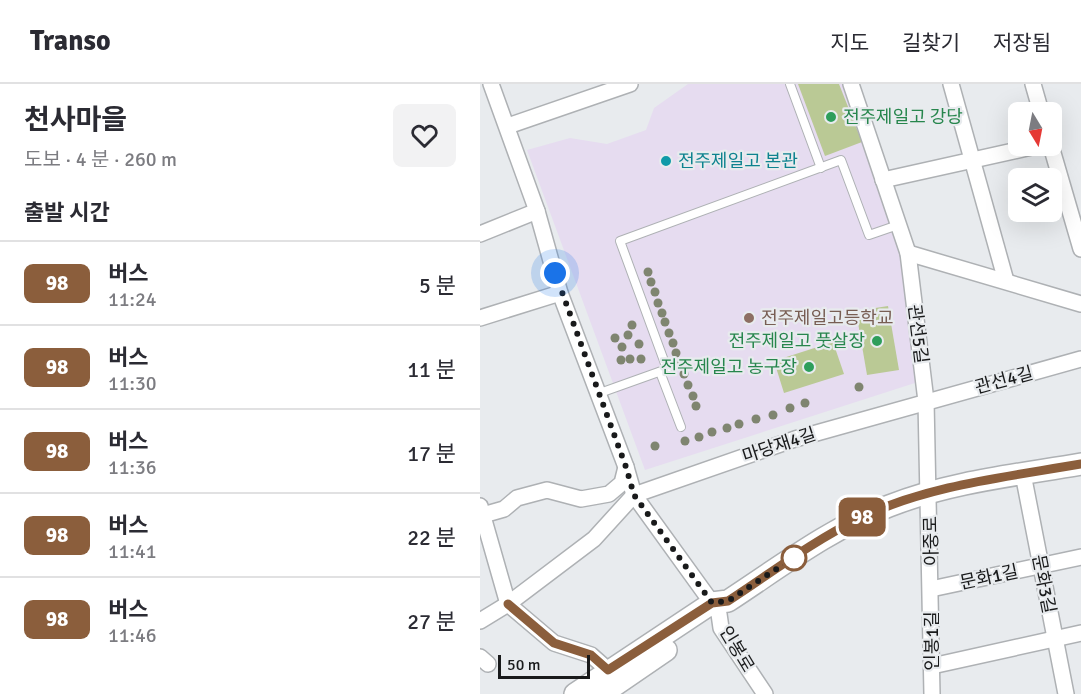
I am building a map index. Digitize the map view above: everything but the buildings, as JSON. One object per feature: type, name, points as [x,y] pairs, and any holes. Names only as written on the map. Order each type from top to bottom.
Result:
[{"type":"street","points":[[491,84],[537,211],[560,294],[626,467],[634,495],[720,606]]},
{"type":"street","name":"관선5길","points":[[851,84],[908,253],[926,401],[930,493]]},
{"type":"street","points":[[951,84],[1006,280]]},
{"type":"street","points":[[1033,84],[1038,102]]},
{"type":"street","points":[[507,126],[625,85]]},
{"type":"street","points":[[883,180],[1008,152]]},
{"type":"street","points":[[1055,156],[1075,206],[1081,249]]},
{"type":"street","points":[[480,234],[537,211]]},
{"type":"street","points":[[908,253],[1006,280],[1081,304]]},
{"type":"street","points":[[480,318],[560,294]]},
{"type":"street","name":"관선4길","points":[[926,401],[1081,359]]},
{"type":"street","name":"마당재4길","points":[[480,621],[508,604],[594,539],[634,495],[795,439],[926,401]]},
{"type":"street","name":"아중로","points":[[575,694],[608,670],[720,606],[859,519],[930,493],[1081,464]]},
{"type":"street","points":[[608,670],[591,655],[554,643],[508,604],[481,510],[504,509],[517,498],[547,490],[581,499],[609,494],[622,483],[626,467]]},
{"type":"street","name":"문화3길","points":[[1023,474],[1066,694]]},
{"type":"street","name":"아중로","points":[[930,493],[932,589]]},
{"type":"street","points":[[480,549],[501,582]]},
{"type":"street","name":"문화1길","points":[[932,589],[1081,557]]},
{"type":"street","name":"인봉1길","points":[[932,589],[932,694]]},
{"type":"street","name":"아중로","points":[[602,694],[720,606]]},
{"type":"street","name":"인봉로","points":[[720,606],[721,628],[765,694]]},
{"type":"street","points":[[932,666],[1081,633]]},
{"type":"lane","points":[[790,84],[821,168]]},
{"type":"lane","points":[[597,394],[667,369],[620,241],[842,160],[869,235],[898,225]]},
{"type":"lane","points":[[660,372],[681,427]]},
{"type":"shaded area","name":"전주제일고등학교","points":[[688,84],[843,84],[872,163],[900,253],[918,382],[645,470],[527,150],[570,138],[607,144],[646,130],[654,108]]},
{"type":"green space","name":"전주제일고 강당","points":[[798,84],[839,84],[862,142],[825,156]]},
{"type":"green space","name":"전주제일고 풋살장","points":[[888,306],[899,370],[867,375],[856,311]]},
{"type":"green space","name":"전주제일고 농구장","points":[[833,342],[844,374],[784,393],[774,361]]},
{"type":"bus line","name":"98","points":[[508,604],[554,643],[591,655],[608,670],[712,603],[728,601],[831,534],[873,512],[909,498],[951,487],[1081,464]]},
{"type":"place","name":"전주제일고 강당","points":[[831,117]]},
{"type":"place","name":"전주제일고 본관","points":[[666,161]]},
{"type":"place","name":"전주제일고등학교","points":[[749,318]]},
{"type":"place","name":"전주제일고 풋살장","points":[[877,341]]},
{"type":"place","name":"전주제일고 농구장","points":[[809,367]]},
{"type":"route","points":[[555,273],[560,294],[626,467],[634,495],[712,603],[728,601],[796,556],[794,558]]}]
